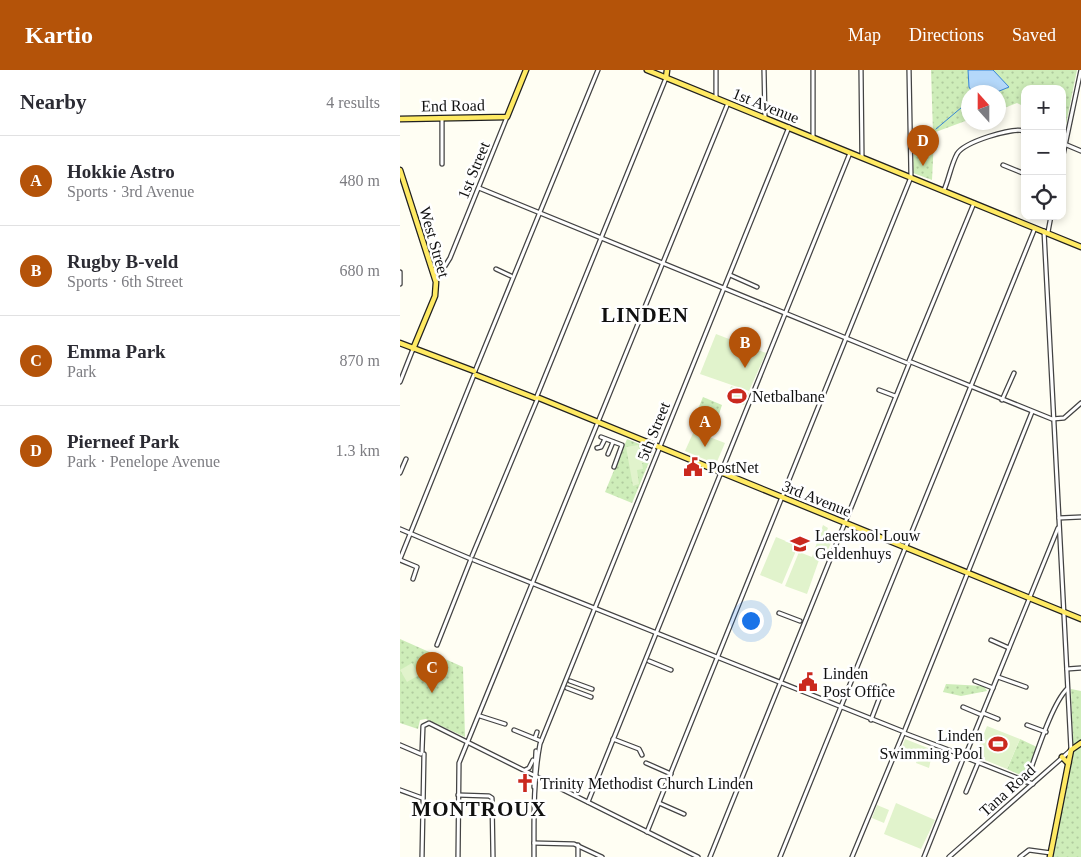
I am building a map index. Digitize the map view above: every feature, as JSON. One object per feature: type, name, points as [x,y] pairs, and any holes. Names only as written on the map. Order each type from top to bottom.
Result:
[{"type":"main road","name":"1st Street","points":[[507,117],[526,70]]},
{"type":"main road","name":"1st Avenue","points":[[647,70],[1081,246]]},
{"type":"main road","points":[[666,78],[667,70]]},
{"type":"main road","name":"End Road","points":[[400,119],[442,118],[458,120],[507,117]]},
{"type":"main road","name":"West Street","points":[[400,170],[433,270],[436,286],[435,296],[413,349]]},
{"type":"main road","name":"3rd Avenue","points":[[400,343],[1030,597],[1081,620]]},
{"type":"main road","name":"Tana Road","points":[[1071,750],[1081,743]]},
{"type":"main road","points":[[1051,855],[1071,750]]},
{"type":"main road","points":[[1062,757],[1068,763]]},
{"type":"street","points":[[413,579],[417,568],[400,559],[598,70]]},
{"type":"street","points":[[716,70],[716,98]]},
{"type":"street","points":[[764,70],[765,118]]},
{"type":"street","points":[[813,70],[813,137]]},
{"type":"street","points":[[861,70],[862,157]]},
{"type":"street","points":[[647,832],[911,176],[909,70]]},
{"type":"street","points":[[1066,135],[1081,70]]},
{"type":"street","points":[[437,645],[666,78]]},
{"type":"street","points":[[458,857],[459,764],[728,103]]},
{"type":"street","name":"1st Street","points":[[433,270],[445,266],[448,262],[507,117]]},
{"type":"street","points":[[442,118],[442,164]]},
{"type":"street","name":"5th Street","points":[[535,775],[534,758],[789,127]]},
{"type":"street","points":[[945,190],[957,155],[962,148],[1013,130],[1021,131]]},
{"type":"street","points":[[1066,145],[1081,151]]},
{"type":"street","points":[[588,802],[851,152]]},
{"type":"street","points":[[1003,165],[1021,172]]},
{"type":"street","points":[[479,188],[1032,412],[1054,420],[1064,418]]},
{"type":"street","points":[[710,857],[974,202]]},
{"type":"street","points":[[1050,220],[1046,232],[1071,750]]},
{"type":"street","points":[[780,857],[1036,227]]},
{"type":"street","points":[[496,269],[511,276]]},
{"type":"street","points":[[400,272],[400,284]]},
{"type":"street","points":[[730,275],[757,287]]},
{"type":"street","points":[[400,382],[413,349]]},
{"type":"street","points":[[1002,400],[1014,373]]},
{"type":"street","points":[[879,390],[895,396]]},
{"type":"street","points":[[1055,427],[1081,403]]},
{"type":"street","points":[[852,857],[1032,412]]},
{"type":"street","points":[[597,448],[601,447],[603,438],[622,446],[614,467]]},
{"type":"street","points":[[608,454],[613,442]]},
{"type":"street","points":[[400,473],[406,459]]},
{"type":"street","points":[[1059,518],[1081,517]]},
{"type":"street","points":[[924,857],[1059,525]]},
{"type":"street","points":[[400,529],[902,733],[1033,784]]},
{"type":"street","points":[[779,613],[800,621]]},
{"type":"street","points":[[990,640],[1009,648]]},
{"type":"street","points":[[649,661],[671,670]]},
{"type":"street","points":[[1067,668],[1081,668]]},
{"type":"street","points":[[998,676],[1026,687]]},
{"type":"street","points":[[570,681],[592,689]]},
{"type":"street","points":[[975,681],[993,688]]},
{"type":"street","points":[[871,720],[884,686]]},
{"type":"street","points":[[567,688],[591,697]]},
{"type":"street","points":[[1026,782],[1062,696],[1068,689]]},
{"type":"street","points":[[963,707],[998,719]]},
{"type":"street","points":[[480,716],[505,724]]},
{"type":"street","points":[[422,857],[422,753],[424,726],[427,723],[469,742],[698,857]]},
{"type":"street","points":[[1027,725],[1046,732]]},
{"type":"street","points":[[514,730],[535,738],[541,743]]},
{"type":"street","points":[[535,738],[537,732]]},
{"type":"street","points":[[613,739],[639,749],[642,755]]},
{"type":"street","name":"5th Street","points":[[535,775],[541,743]]},
{"type":"street","points":[[400,745],[422,753]]},
{"type":"street","name":"Tana Road","points":[[949,857],[1071,750]]},
{"type":"street","points":[[524,770],[529,768],[534,758]]},
{"type":"street","points":[[646,763],[671,774]]},
{"type":"street","points":[[966,792],[978,763]]},
{"type":"street","points":[[534,857],[535,775]]},
{"type":"street","points":[[400,790],[422,798]]},
{"type":"street","points":[[458,795],[489,796],[492,798],[493,857]]},
{"type":"street","points":[[659,804],[684,814]]},
{"type":"street","points":[[534,843],[578,845],[602,857]]},
{"type":"street","points":[[578,845],[578,857]]},
{"type":"street","points":[[1020,857],[1029,850],[1051,855]]},
{"type":"green space","points":[[931,70],[1077,70],[1066,124],[1066,85],[1021,85],[1021,105],[1017,103],[1006,107],[1006,85],[961,85],[961,123],[933,133]]},
{"type":"green space","points":[[926,138],[934,138],[932,180],[913,173],[914,148],[924,148]]},
{"type":"green space","points":[[716,334],[766,353],[749,391],[700,374]]},
{"type":"green space","name":"Netbalbane","points":[[731,386],[749,393],[744,405],[726,399]]},
{"type":"green space","points":[[703,397],[722,405],[718,417],[698,409]]},
{"type":"green space","points":[[694,431],[725,443],[716,464],[685,451]]},
{"type":"green space","points":[[627,439],[654,450],[632,503],[605,492]]},
{"type":"green space","points":[[638,445],[640,451],[646,450],[648,462],[642,463],[643,469],[637,470],[639,484],[633,486],[626,447]]},
{"type":"green space","points":[[823,525],[828,528],[823,540],[831,543],[823,561],[819,560],[807,594],[785,586],[799,552],[812,557]]},
{"type":"green space","points":[[776,537],[798,546],[782,584],[760,575]]},
{"type":"green space","points":[[400,639],[463,667],[465,737],[426,719],[420,720],[418,729],[400,723]]},
{"type":"green space","points":[[434,661],[441,673],[429,680],[422,668]]},
{"type":"green space","points":[[412,663],[419,675],[407,682],[400,670]]},
{"type":"green space","points":[[946,684],[984,686],[987,691],[961,696],[943,692]]},
{"type":"green space","points":[[1071,689],[1081,691],[1081,740],[1073,745]]},
{"type":"green space","name":"Linden Swimming Pool","points":[[987,726],[1020,739],[1007,769],[975,756]]},
{"type":"green space","points":[[905,739],[933,750],[929,768],[916,763],[918,756],[901,750]]},
{"type":"green space","points":[[1020,739],[1039,748],[1025,777],[1007,769]]},
{"type":"green space","points":[[1081,745],[1081,857],[1053,857],[1074,751]]},
{"type":"green space","points":[[896,803],[935,820],[921,849],[884,834]]},
{"type":"green space","points":[[877,805],[889,810],[884,823],[872,818]]},
{"type":"water","points":[[968,70],[993,70],[1009,87],[1006,88],[1006,85],[969,85]]},
{"type":"waterway","points":[[936,129],[961,108]]},
{"type":"place","name":"Pierneef Park","points":[[923,166]]},
{"type":"place","name":"Rugby B-veld","points":[[745,368]]},
{"type":"place","name":"Netbalbane","points":[[737,396]]},
{"type":"place","name":"Hokkie Astro","points":[[705,447]]},
{"type":"place","name":"PostNet","points":[[693,467]]},
{"type":"place","name":"Laerskool Louw Geldenhuys","points":[[800,544]]},
{"type":"place","name":"Linden Post Office","points":[[808,682]]},
{"type":"place","name":"Emma Park","points":[[432,693]]},
{"type":"place","name":"Linden Swimming Pool","points":[[998,744]]},
{"type":"place","name":"Trinity Methodist Church Linden","points":[[525,783]]},
{"type":"district","name":"LINDEN","points":[[645,315]]},
{"type":"district","name":"MONTROUX","points":[[479,809]]}]
